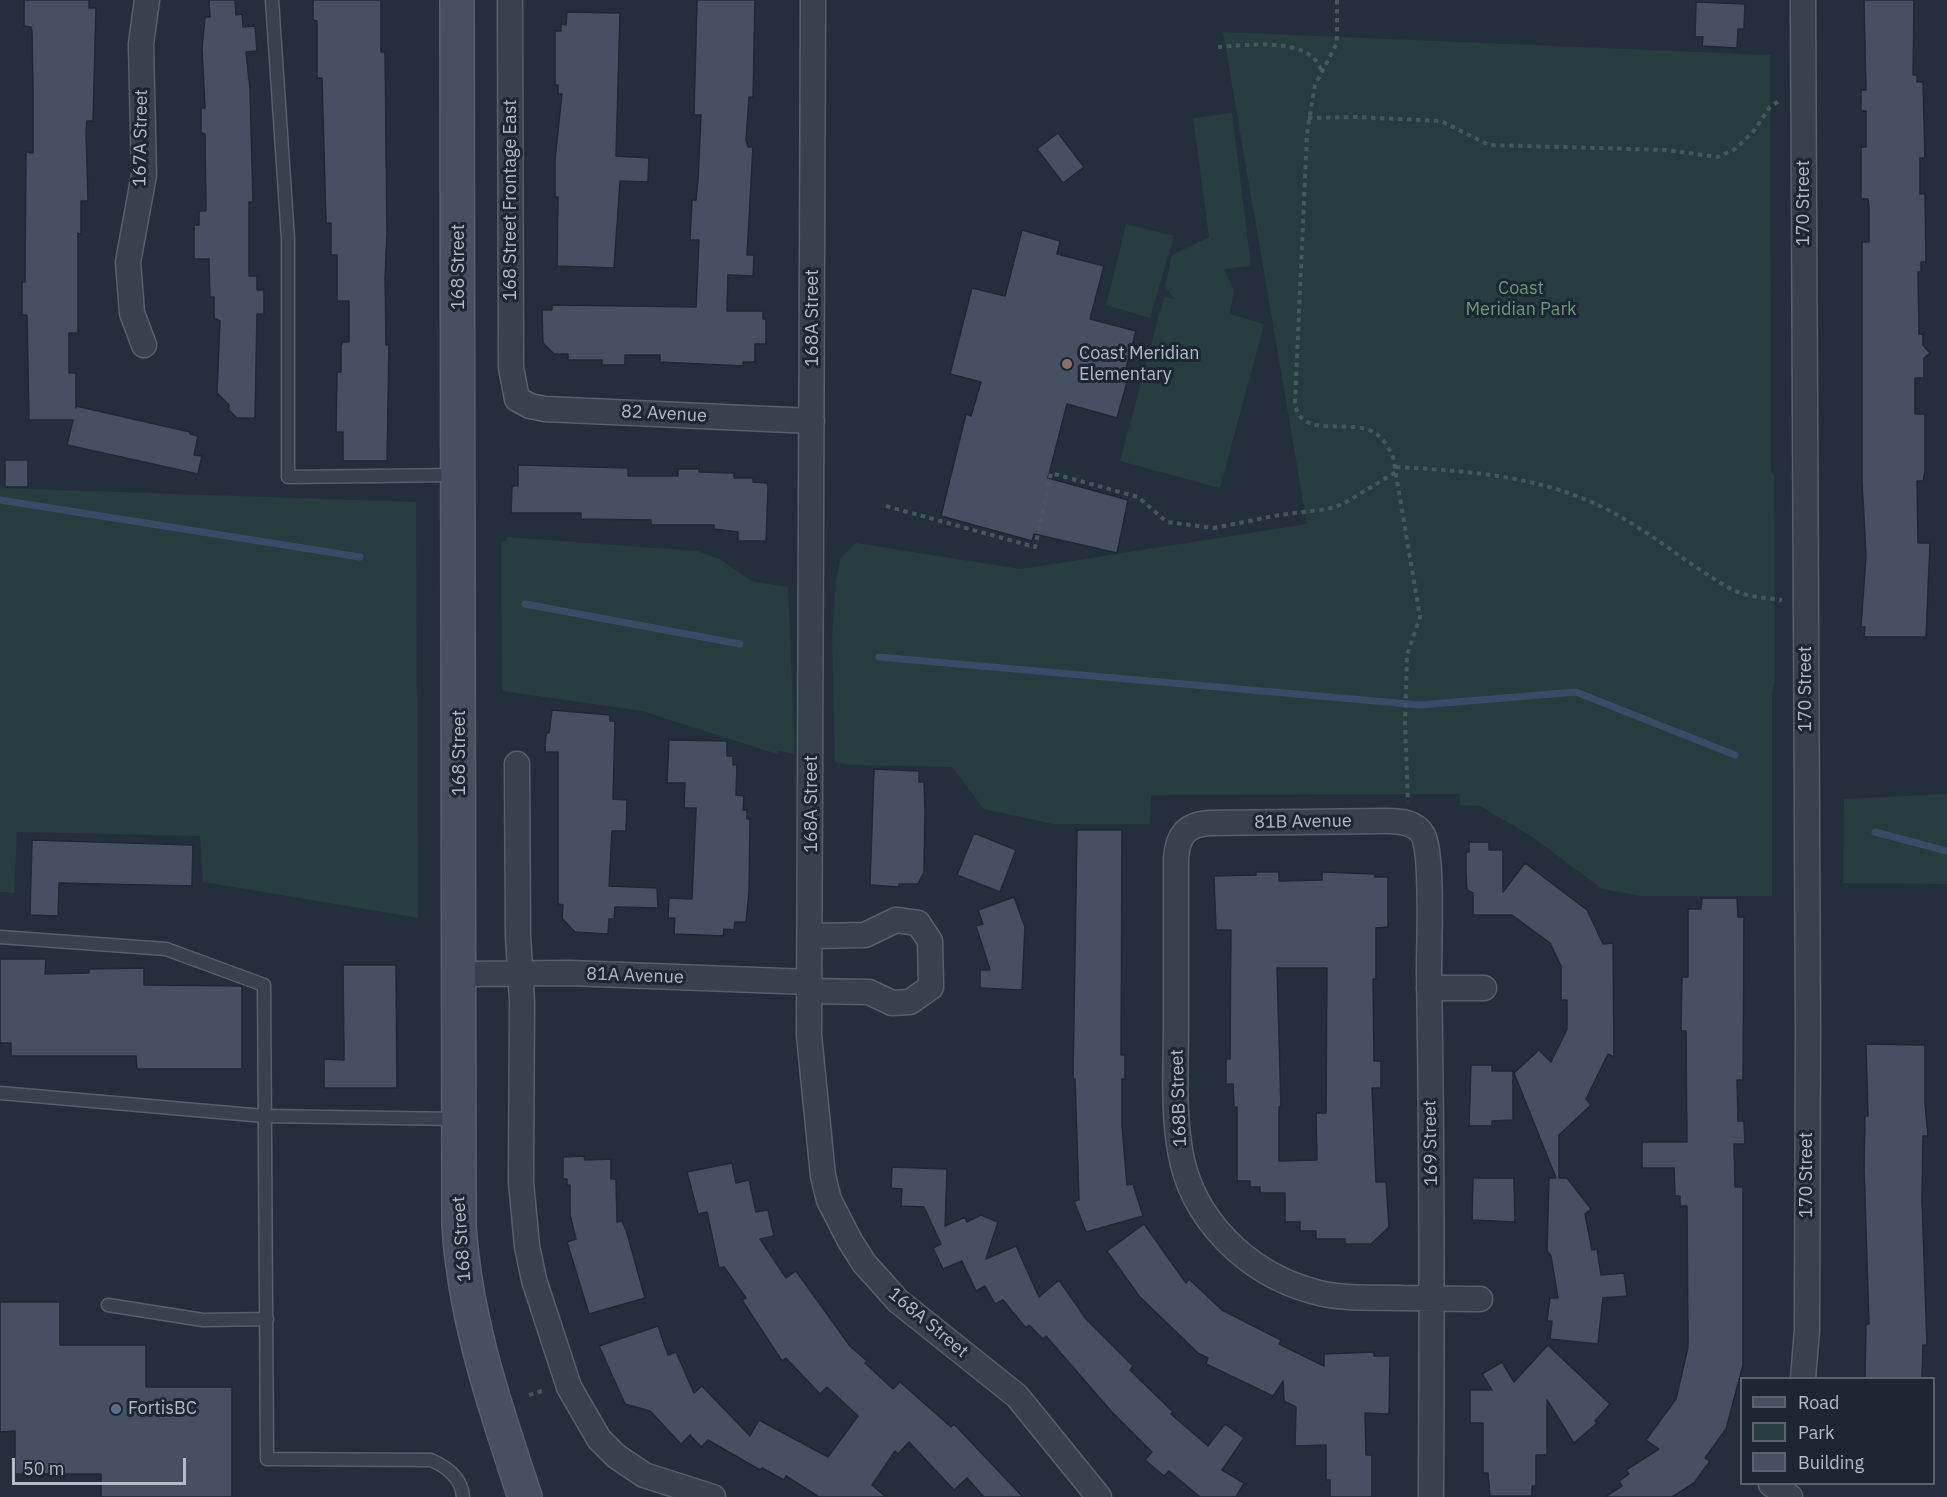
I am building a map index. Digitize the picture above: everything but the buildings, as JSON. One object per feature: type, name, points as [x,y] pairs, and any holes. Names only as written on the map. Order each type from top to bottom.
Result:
[{"type":"main road","name":"168 Street","points":[[457,0],[460,1234],[470,1314],[482,1367],[525,1497]]},
{"type":"street","name":"167A Street","points":[[144,345],[132,313],[128,262],[144,175],[141,44],[147,0]]},
{"type":"street","name":"168 Street Frontage East","points":[[510,0],[511,367],[517,399]]},
{"type":"street","name":"168A Street","points":[[813,0],[809,1035],[823,1176],[829,1200],[864,1263],[898,1301],[1017,1396],[1099,1497]]},
{"type":"street","name":"170 Street","points":[[1803,0],[1808,1030],[1807,1330],[1803,1377]]},
{"type":"street","name":"82 Avenue","points":[[517,399],[530,406],[545,409],[812,421]]},
{"type":"street","points":[[517,764],[521,1182],[528,1255],[538,1294],[575,1400],[599,1439],[626,1464],[655,1480],[713,1497]]},
{"type":"street","name":"81B Avenue","points":[[1185,831],[1209,823],[1387,821],[1415,828]]},
{"type":"street","name":"169 Street","points":[[1415,828],[1425,841],[1427,857],[1432,1299],[1431,1497]]},
{"type":"street","name":"168B Street","points":[[1185,831],[1178,843],[1176,858],[1177,1117],[1182,1161],[1198,1200],[1214,1226],[1232,1247],[1260,1270],[1281,1281],[1313,1292],[1339,1296],[1432,1299]]},
{"type":"street","name":"81A Avenue","points":[[461,974],[570,973],[809,986],[869,992],[892,1002],[910,1002],[931,987],[930,941],[918,923],[896,920],[866,935],[810,936]]},
{"type":"street","points":[[1430,988],[1484,988]]},
{"type":"street","points":[[1432,1299],[1480,1299]]},
{"type":"lane","points":[[272,0],[288,239],[288,477],[459,474]]},
{"type":"lane","points":[[0,937],[166,949],[264,986],[267,1459],[431,1460],[443,1465],[451,1472],[459,1482],[463,1497]]},
{"type":"lane","points":[[0,1093],[264,1116],[458,1119]]},
{"type":"lane","points":[[108,1305],[203,1320],[267,1319]]},
{"type":"path","points":[[1337,0],[1337,42],[1321,71],[1311,96],[1308,118],[1295,381],[1296,412],[1299,419],[1311,424],[1353,426],[1375,433],[1389,448],[1396,470],[1420,617],[1407,655],[1405,721],[1415,828]]},
{"type":"path","points":[[1218,47],[1252,45],[1302,49],[1312,56],[1321,71]]},
{"type":"path","points":[[1308,118],[1356,117],[1441,121],[1489,146],[1666,150],[1718,157],[1735,149],[1753,132],[1770,107],[1779,101]]},
{"type":"path","points":[[886,506],[1035,546],[1051,473],[1138,497],[1167,522],[1214,528],[1279,515],[1328,509],[1343,504],[1396,470],[1479,472],[1567,491],[1613,512],[1735,591],[1782,600]]},
{"type":"path","points":[[529,1395],[555,1387]]},
{"type":"green space","name":"Coast Meridian Park","points":[[1223,32],[1770,55],[1771,471],[1774,475],[1775,676],[1772,695],[1772,896],[1642,896],[1602,889],[1531,836],[1480,806],[1460,805],[1460,794],[1151,795],[1150,824],[1053,824],[984,809],[952,767],[851,765],[835,762],[832,638],[836,581],[840,559],[856,543],[1021,569],[1307,524]]},
{"type":"green space","points":[[1232,113],[1251,266],[1224,269],[1234,290],[1230,314],[1264,324],[1220,488],[1120,461],[1164,297],[1174,299],[1165,286],[1172,255],[1209,237],[1193,118]]},
{"type":"green space","points":[[1126,224],[1174,236],[1150,318],[1106,305]]},
{"type":"green space","points":[[0,488],[416,502],[418,918],[203,882],[200,836],[17,832],[14,893],[0,892]]},
{"type":"green space","points":[[507,537],[697,551],[720,559],[751,581],[788,587],[795,755],[778,750],[777,754],[642,711],[502,691],[501,541],[507,541]]},
{"type":"green space","points":[[1947,794],[1947,884],[1843,883],[1844,799]]},
{"type":"waterway","points":[[0,500],[360,557]]},
{"type":"waterway","points":[[525,604],[740,644]]},
{"type":"waterway","points":[[879,657],[1420,705],[1576,692],[1735,755]]},
{"type":"waterway","points":[[1875,832],[1947,851]]},
{"type":"place","name":"Coast Meridian Elementary","points":[[1067,364]]},
{"type":"place","name":"FortisBC","points":[[116,1409]]}]
